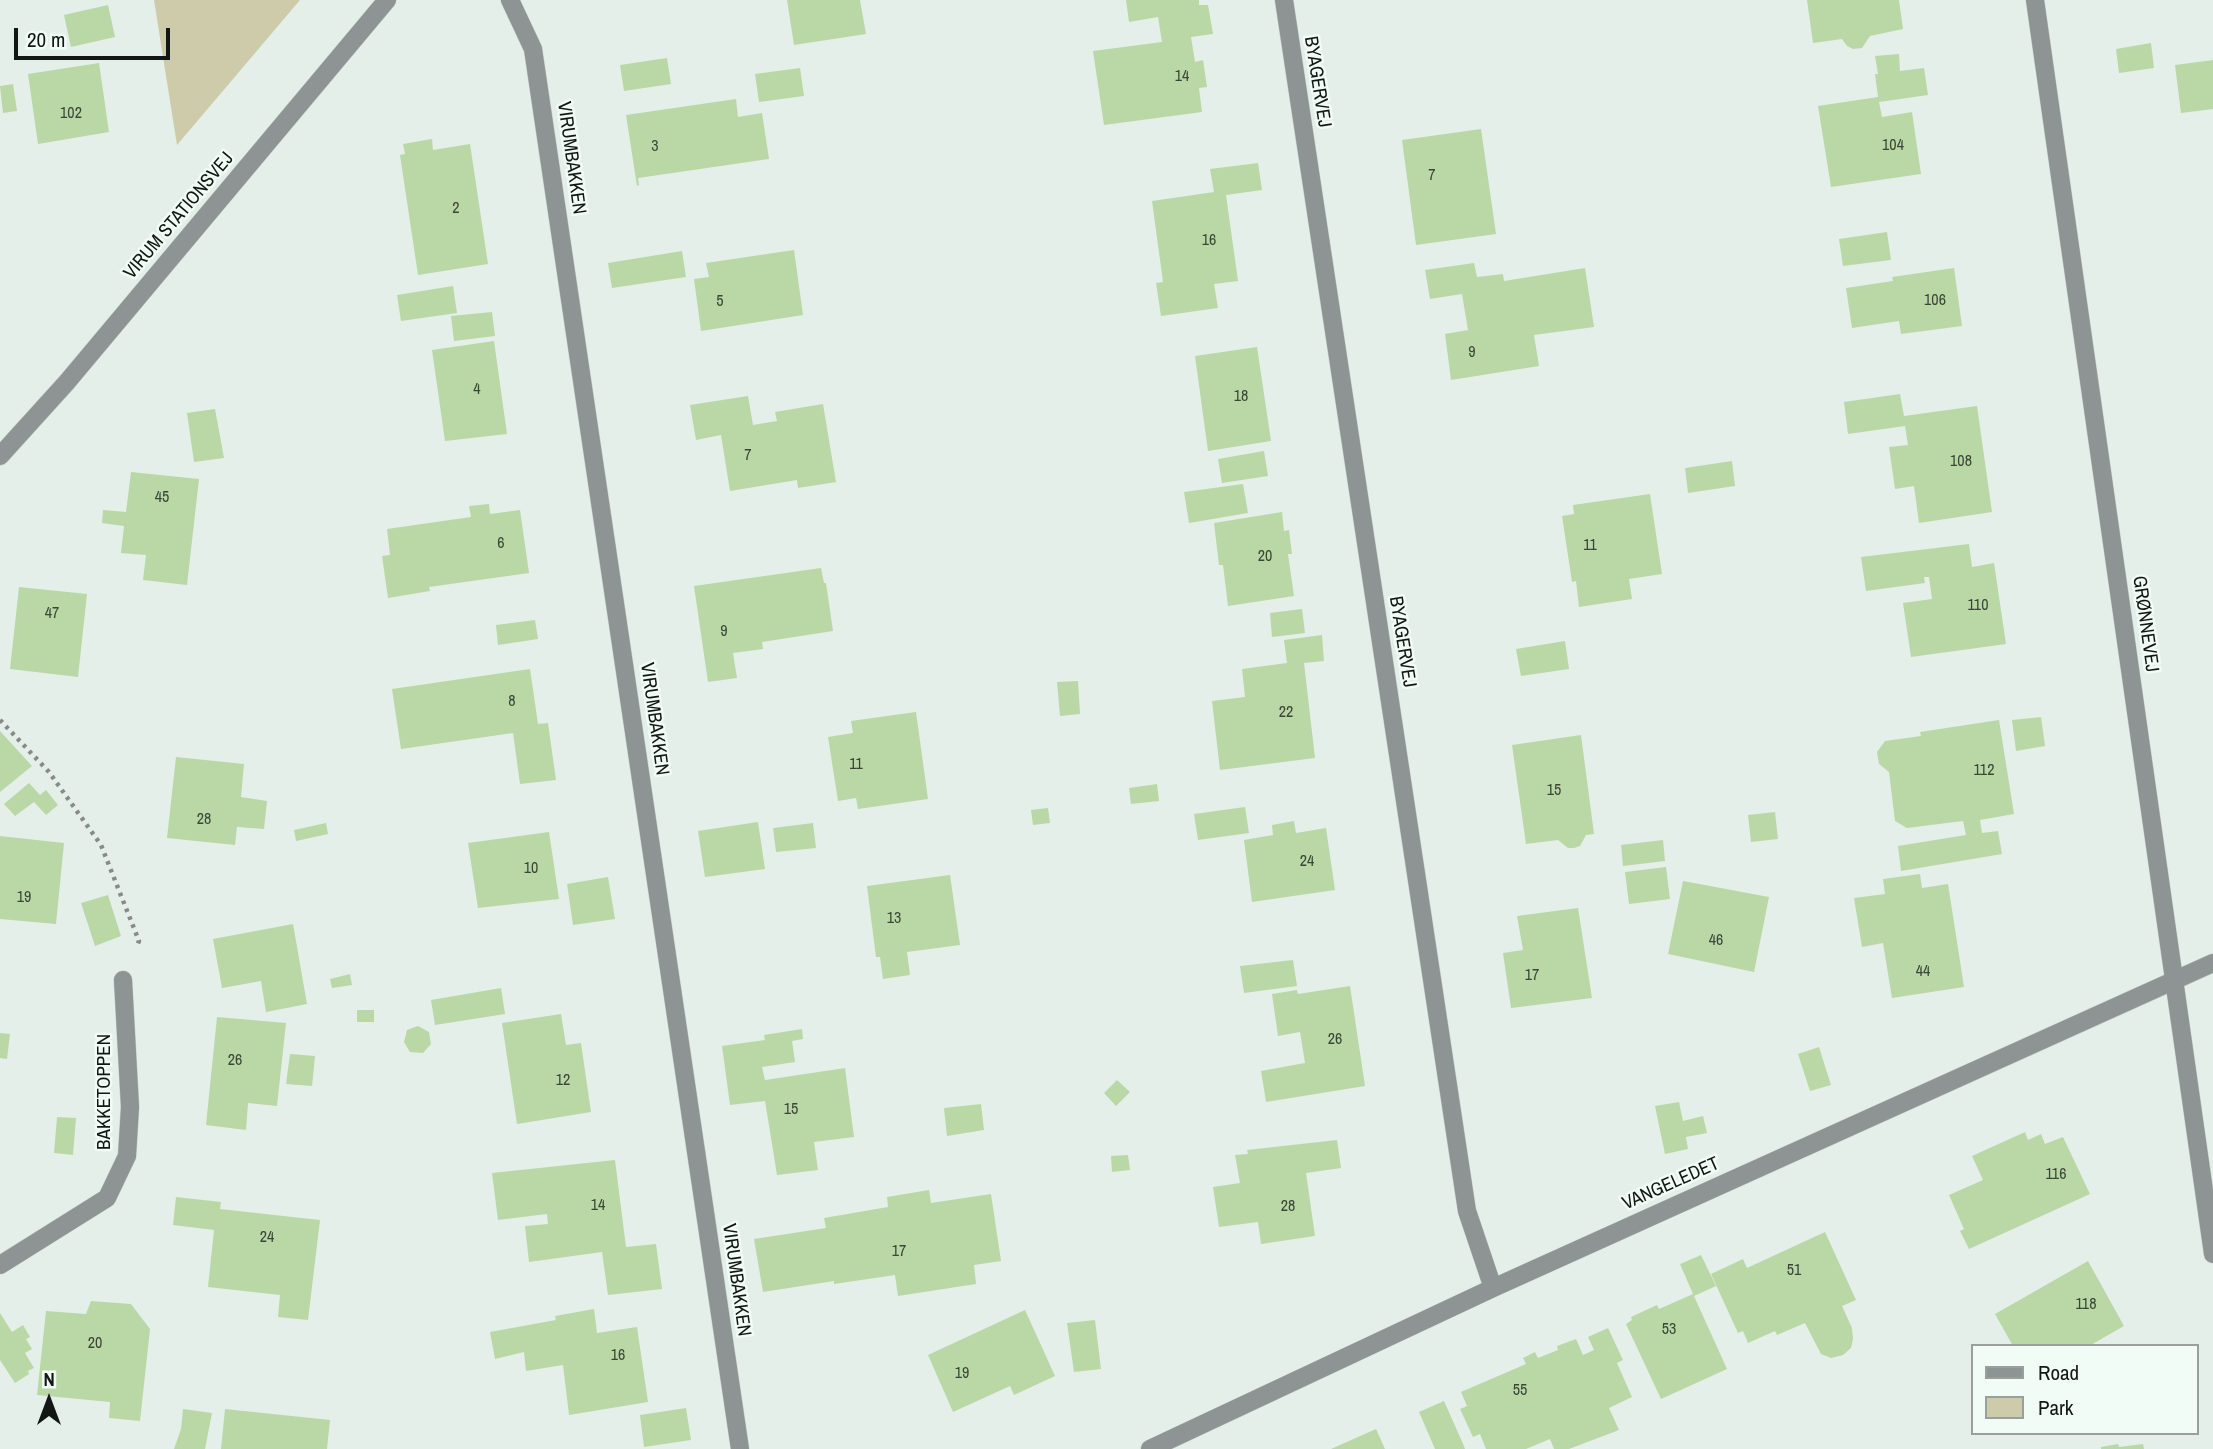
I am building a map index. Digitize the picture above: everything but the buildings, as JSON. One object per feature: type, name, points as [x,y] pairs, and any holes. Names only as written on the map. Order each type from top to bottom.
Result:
[{"type":"street","name":"VIRUM STATIONSVEJ","points":[[0,456],[67,382],[387,0]]},
{"type":"street","name":"VIRUMBAKKEN","points":[[510,0],[533,49],[740,1449]]},
{"type":"street","name":"BYAGERVEJ","points":[[1284,0],[1466,1211],[1493,1288]]},
{"type":"street","name":"GRØNNEVEJ","points":[[2035,0],[2213,1254]]},
{"type":"street","name":"VANGELEDET","points":[[1150,1449],[1493,1288],[2213,963]]},
{"type":"street","name":"BAKKETOPPEN","points":[[0,1265],[107,1198],[127,1156],[130,1107],[123,980]]},
{"type":"path","points":[[0,720],[49,772],[102,845],[139,941],[123,980]]},
{"type":"green space","points":[[154,0],[300,0],[177,145]]}]
